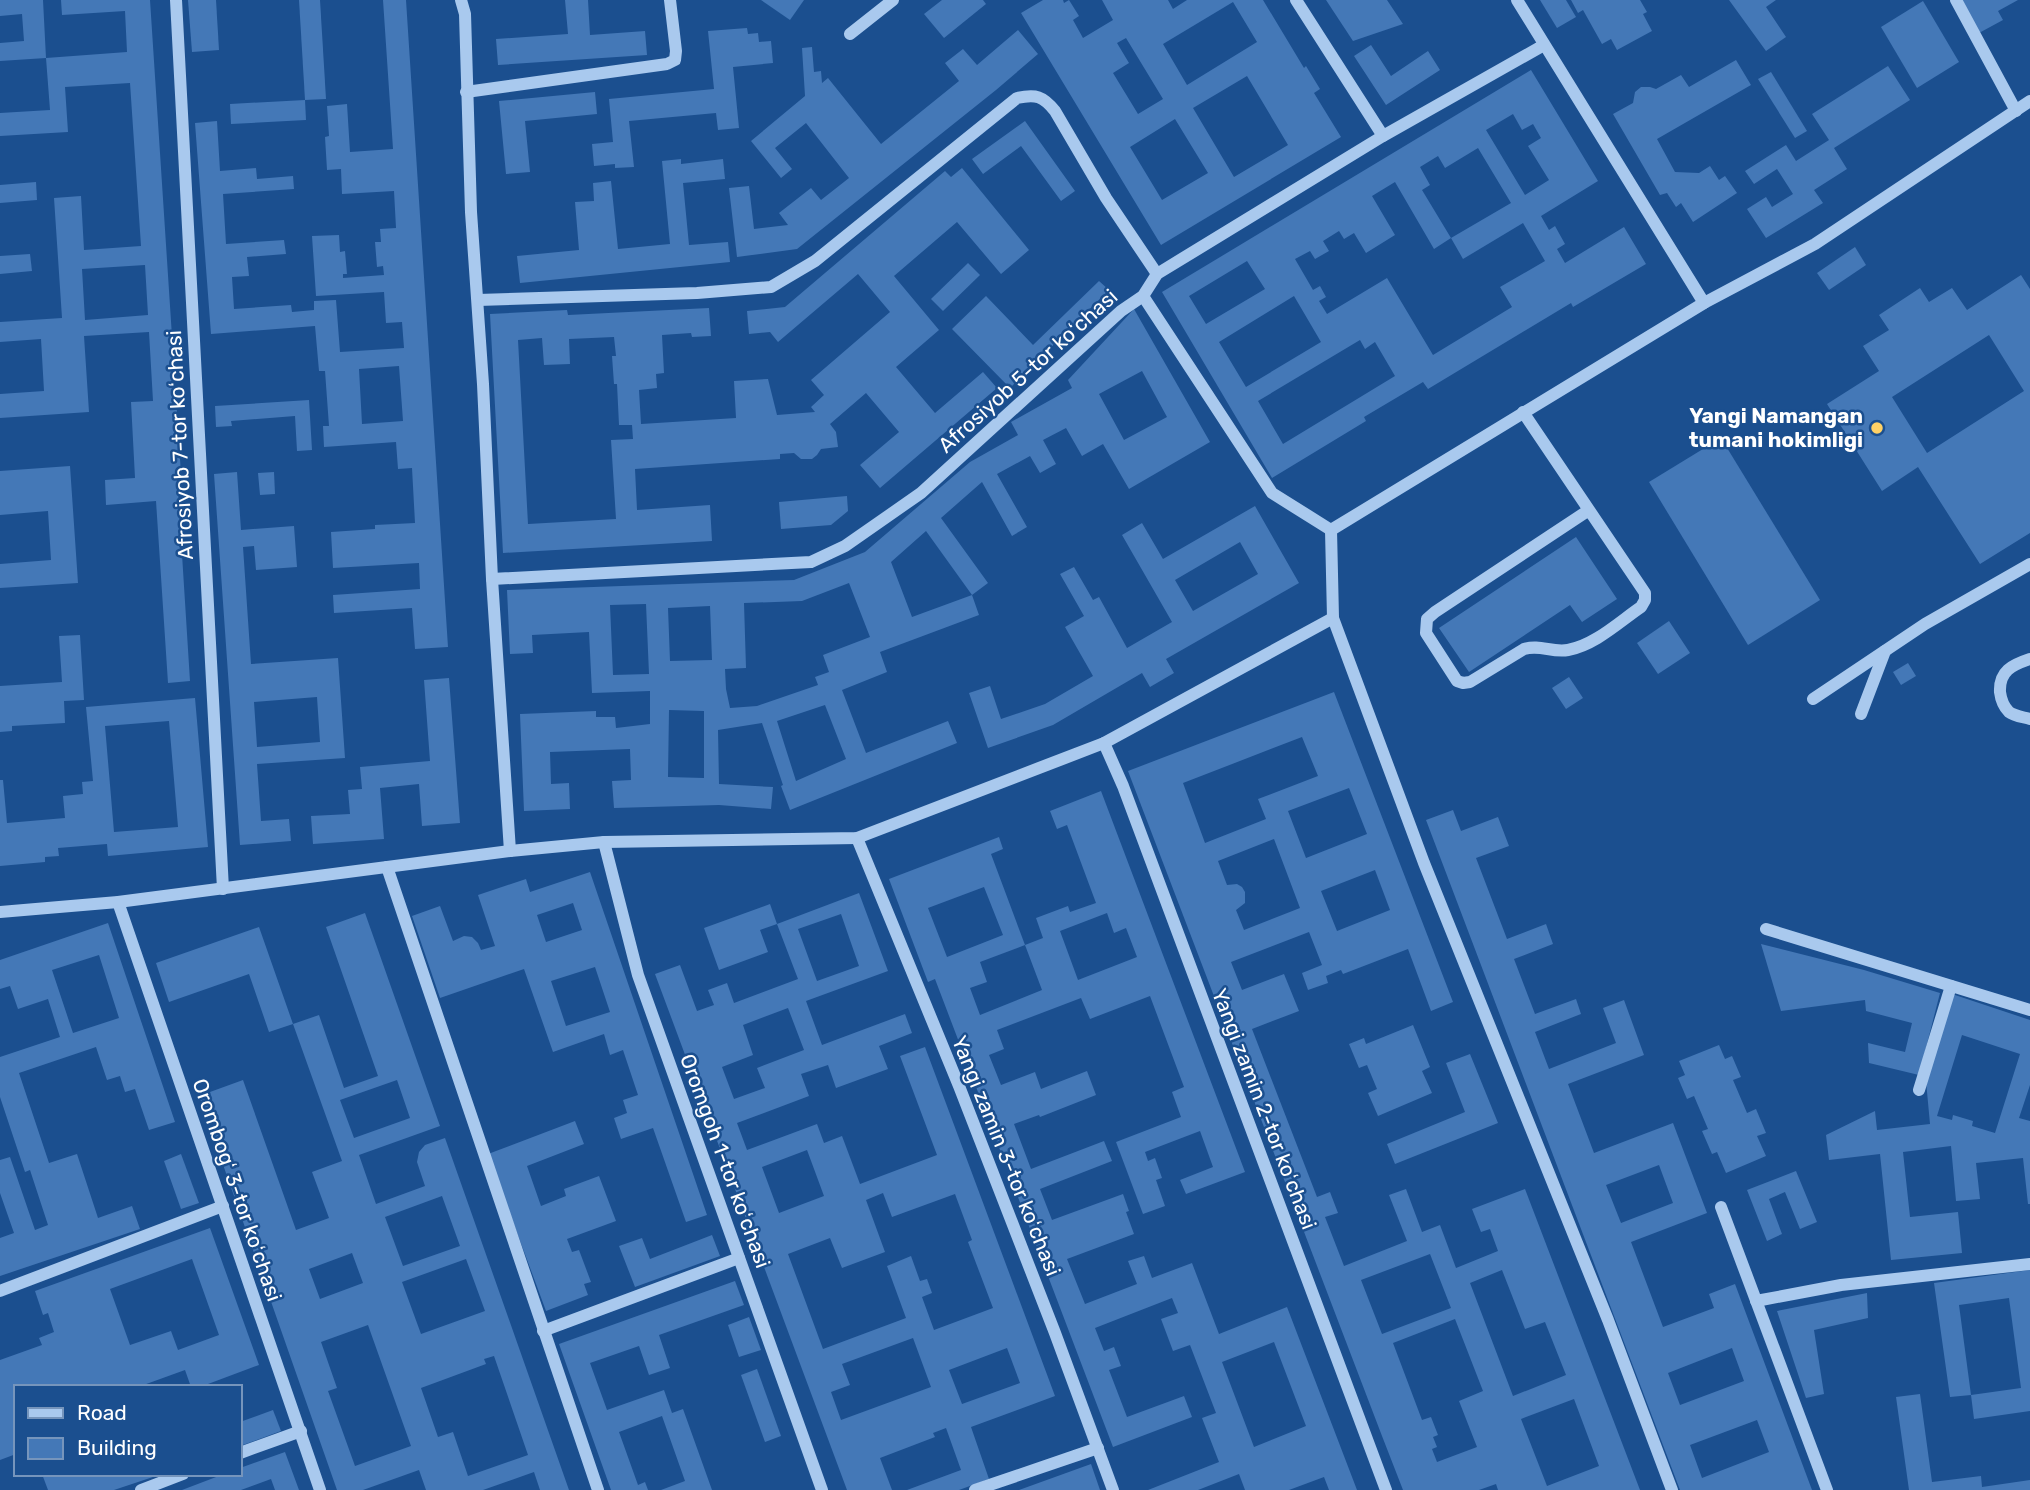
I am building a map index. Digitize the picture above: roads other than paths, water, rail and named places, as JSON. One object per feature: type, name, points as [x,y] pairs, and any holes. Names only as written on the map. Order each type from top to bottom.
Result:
[{"type":"street","name":"Afrosiyob 7-tor koʻchasi","points":[[176,0],[223,889]]},
{"type":"street","points":[[461,0],[465,14],[471,212],[510,851]]},
{"type":"street","points":[[466,92],[667,64],[675,60],[676,51],[670,0]]},
{"type":"street","points":[[850,34],[893,0]]},
{"type":"street","points":[[1296,0],[1383,136]]},
{"type":"street","points":[[1517,0],[1704,303]]},
{"type":"street","points":[[1956,0],[2016,111]]},
{"type":"street","name":"Afrosiyob 5-tor koʻchasi","points":[[492,579],[811,562],[845,546],[921,493],[1121,312],[1143,296],[1157,274],[1383,136],[1544,45]]},
{"type":"street","points":[[478,300],[697,293],[771,287],[816,261],[1017,98],[1031,95],[1046,100],[1055,111],[1106,198],[1157,274]]},
{"type":"street","points":[[1331,530],[1704,303],[1815,244],[2030,101]]},
{"type":"street","points":[[1143,296],[1272,493],[1331,530]]},
{"type":"street","points":[[1523,412],[1590,510],[1644,593],[1645,600],[1641,607],[1593,641],[1580,647],[1557,651],[1534,646],[1524,649],[1470,682],[1457,681],[1426,633],[1427,619],[1590,510]]},
{"type":"street","points":[[1331,530],[1333,618],[1424,863],[1608,1320],[1672,1490]]},
{"type":"street","points":[[1813,699],[1925,624],[2030,564]]},
{"type":"street","points":[[0,912],[118,902],[510,851],[604,842],[857,838],[1104,743],[1333,618]]},
{"type":"street","points":[[1861,714],[1885,651]]},
{"type":"street","points":[[2030,659],[2011,666],[2003,674],[2000,683],[2001,701],[2011,713],[2030,719]]},
{"type":"street","name":"Yangi zamin 2-tor koʻchasi","points":[[1104,743],[1123,786],[1387,1490]]},
{"type":"street","name":"Yangi zamin 3-tor koʻchasi","points":[[857,838],[964,1099],[1113,1490]]},
{"type":"street","name":"Oromgoh 1-tor koʻchasi","points":[[604,842],[638,975],[822,1490]]},
{"type":"street","points":[[387,867],[598,1490]]},
{"type":"street","name":"Orombogʻ 3-tor koʻchasi","points":[[118,902],[320,1490]]},
{"type":"street","points":[[1766,929],[2030,1010]]},
{"type":"street","points":[[1919,1090],[1951,986]]},
{"type":"street","points":[[0,1291],[223,1206]]},
{"type":"street","points":[[1721,1207],[1827,1490]]},
{"type":"street","points":[[544,1331],[739,1258]]},
{"type":"street","points":[[1756,1301],[1841,1284],[2030,1264]]},
{"type":"street","points":[[242,1452],[300,1431]]},
{"type":"street","points":[[975,1490],[1098,1448]]},
{"type":"street","points":[[141,1490],[178,1476]]},
{"type":"place","name":"Yangi Namangan tumani hokimligi","points":[[1877,428]]}]
